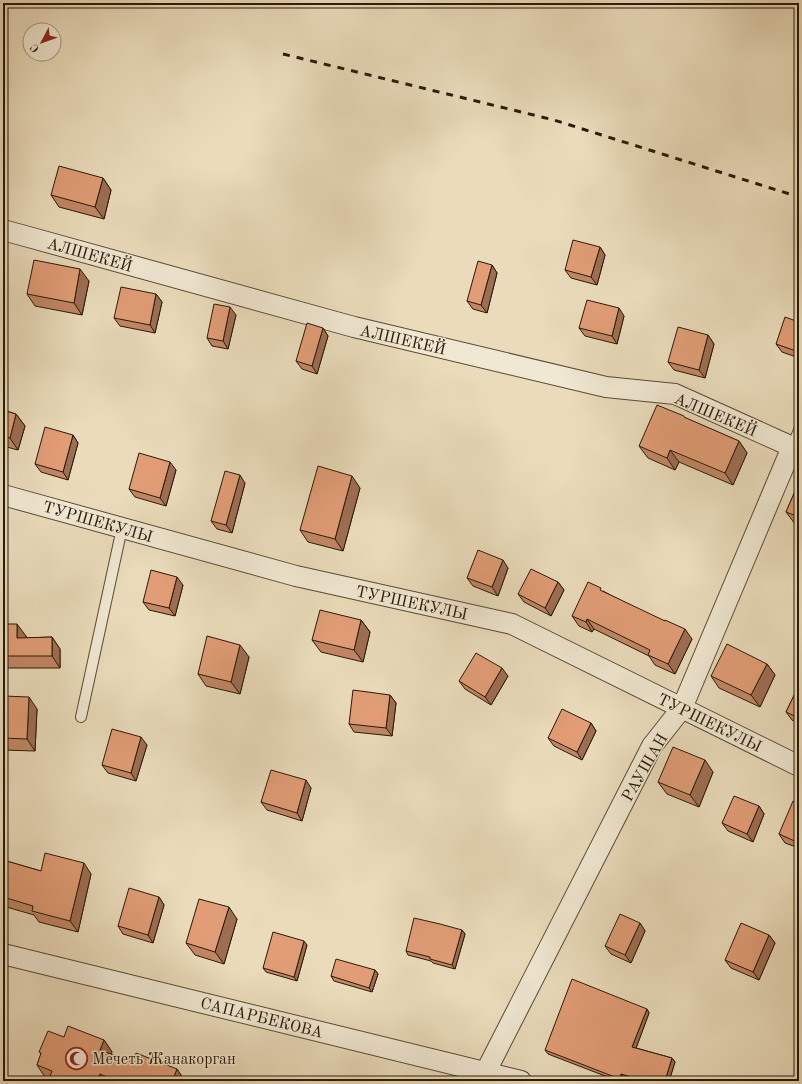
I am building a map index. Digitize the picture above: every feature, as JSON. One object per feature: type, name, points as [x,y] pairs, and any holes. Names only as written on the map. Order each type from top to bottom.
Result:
[{"type":"street","name":"АЛШЕКЕЙ","points":[[3,230],[354,327],[606,387],[675,394],[797,442]]},
{"type":"street","name":"РАУШАН","points":[[483,1076],[652,746],[682,708],[797,442]]},
{"type":"street","name":"ТУРШЕКУЛЫ","points":[[3,495],[296,576],[512,624],[799,766]]},
{"type":"street","name":"САПАРБЕКОВА","points":[[3,954],[483,1076],[521,1081]]},
{"type":"lane","points":[[81,717],[122,528]]},
{"type":"building","points":[[59,166],[103,178],[95,207],[51,195]]},
{"type":"building","points":[[573,240],[600,247],[591,277],[565,270]]},
{"type":"building","points":[[34,260],[80,269],[74,303],[27,294]]},
{"type":"building","points":[[478,261],[492,265],[481,305],[467,301]]},
{"type":"building","points":[[121,287],[156,294],[150,325],[114,318]]},
{"type":"building","points":[[587,300],[619,308],[612,336],[579,328]]},
{"type":"building","points":[[214,304],[230,307],[223,341],[207,338]]},
{"type":"building","points":[[785,317],[799,322],[799,352],[776,344]]},
{"type":"building","points":[[307,323],[323,328],[312,366],[296,361]]},
{"type":"building","points":[[678,327],[708,335],[699,370],[668,362]]},
{"type":"building","points":[[657,405],[739,441],[725,473],[670,450],[667,458],[639,446]]},
{"type":"building","points":[[3,410],[16,414],[10,438],[3,436]]},
{"type":"building","points":[[45,427],[73,435],[63,472],[35,464]]},
{"type":"building","points":[[139,453],[170,462],[160,498],[129,489]]},
{"type":"building","points":[[318,466],[352,476],[335,539],[300,530]]},
{"type":"building","points":[[225,471],[240,475],[226,525],[211,521]]},
{"type":"building","points":[[799,482],[799,517],[786,512]]},
{"type":"building","points":[[478,550],[503,560],[492,587],[467,578]]},
{"type":"building","points":[[531,569],[558,582],[545,608],[518,594]]},
{"type":"building","points":[[151,570],[177,577],[169,608],[143,602]]},
{"type":"building","points":[[588,582],[601,588],[600,590],[685,629],[668,664],[648,655],[650,650],[587,619],[586,622],[572,616]]},
{"type":"building","points":[[320,610],[361,620],[354,650],[312,640]]},
{"type":"building","points":[[3,624],[17,624],[17,638],[52,637],[52,656],[3,656]]},
{"type":"building","points":[[207,636],[240,645],[231,682],[198,674]]},
{"type":"building","points":[[727,644],[767,664],[751,695],[711,676]]},
{"type":"building","points":[[476,653],[502,668],[485,697],[459,681]]},
{"type":"building","points":[[799,685],[799,718],[786,712]]},
{"type":"building","points":[[353,690],[390,695],[386,728],[349,724]]},
{"type":"building","points":[[3,696],[29,697],[27,739],[3,738]]},
{"type":"building","points":[[562,709],[591,723],[577,752],[548,738]]},
{"type":"building","points":[[112,729],[141,737],[131,773],[102,765]]},
{"type":"building","points":[[673,747],[705,760],[690,795],[658,782]]},
{"type":"building","points":[[271,770],[306,780],[297,813],[261,802]]},
{"type":"building","points":[[734,796],[759,806],[747,834],[722,823]]},
{"type":"building","points":[[793,801],[799,804],[799,843],[779,834]]},
{"type":"building","points":[[45,853],[84,863],[70,921],[32,911],[33,906],[3,897],[3,860],[41,871]]},
{"type":"building","points":[[129,888],[159,897],[148,935],[118,926]]},
{"type":"building","points":[[199,899],[229,907],[215,952],[186,943]]},
{"type":"building","points":[[620,914],[640,923],[625,955],[605,946]]},
{"type":"building","points":[[414,918],[462,930],[452,965],[430,959],[430,957],[406,951]]},
{"type":"building","points":[[741,923],[769,935],[753,972],[725,960]]},
{"type":"building","points":[[273,932],[304,941],[294,977],[263,968]]},
{"type":"building","points":[[336,959],[375,970],[369,988],[331,976]]},
{"type":"building","points":[[572,979],[647,1009],[632,1047],[672,1058],[665,1081],[646,1081],[621,1074],[620,1079],[545,1050]]},
{"type":"building","points":[[68,1026],[104,1040],[100,1050],[132,1062],[136,1053],[177,1069],[172,1081],[117,1081],[100,1074],[97,1081],[48,1081],[52,1071],[37,1065],[41,1053],[39,1052],[48,1031],[64,1037]]},
{"type":"railway","points":[[283,54],[554,120],[799,197]]},
{"type":"place","name":"Мечеть Жанакорган","points":[[77,1058]]}]
